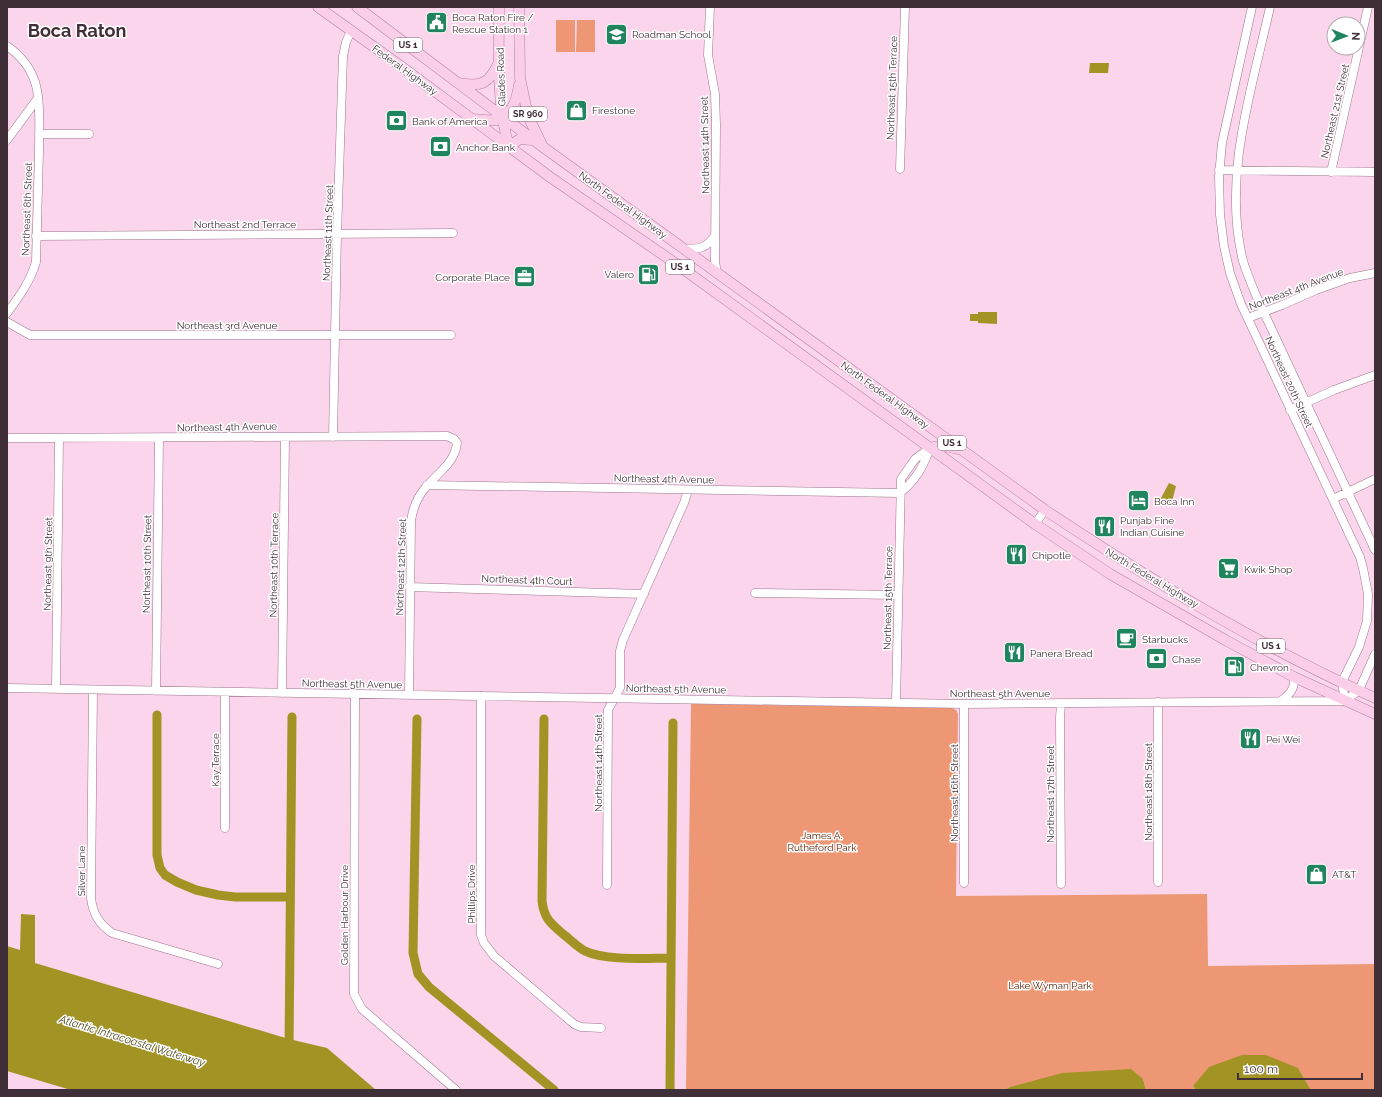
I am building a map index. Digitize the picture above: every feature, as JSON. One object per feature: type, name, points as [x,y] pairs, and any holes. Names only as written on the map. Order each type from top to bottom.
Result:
[{"type":"main road","name":"Federal Highway","points":[[318,7],[550,177]]},
{"type":"main road","name":"Federal Highway","points":[[357,7],[458,84]]},
{"type":"main road","name":"Glades Road","points":[[499,7],[503,118],[509,146]]},
{"type":"main road","name":"Glades Road","points":[[519,7],[520,78],[528,116],[543,147]]},
{"type":"main road","points":[[458,84],[471,86],[485,82],[494,74],[500,61]]},
{"type":"main road","points":[[472,119],[492,120],[503,118],[510,110],[518,94],[520,78]]},
{"type":"main road","name":"North Federal Highway","points":[[458,84],[717,274],[1045,510],[1140,572],[1201,608],[1310,667],[1375,698]]},
{"type":"main road","points":[[509,146],[520,139],[533,140]]},
{"type":"main road","name":"North Federal Highway","points":[[550,177],[675,263],[1035,524],[1110,574],[1192,622],[1294,677],[1375,714]]},
{"type":"main road","points":[[675,263],[687,259],[698,259]]},
{"type":"main road","points":[[907,431],[924,436],[932,436],[938,433]]},
{"type":"main road","points":[[930,448],[937,446],[950,446],[961,450]]},
{"type":"main road","points":[[1110,574],[1119,570],[1140,572]]},
{"type":"main road","points":[[1192,622],[1201,608]]},
{"type":"street","name":"Northeast 14th Street","points":[[710,7],[708,55],[715,94],[715,261],[717,274]]},
{"type":"street","name":"Northeast 15th Terrace","points":[[900,169],[905,7]]},
{"type":"street","name":"Northeast 20th Street","points":[[1252,7],[1222,143],[1219,170],[1219,197],[1224,246],[1230,273],[1248,318],[1360,557],[1371,602],[1363,635],[1354,659],[1342,682]]},
{"type":"street","name":"Northeast 20th Street","points":[[1270,7],[1240,137],[1236,171],[1235,201],[1240,243],[1248,274],[1264,312],[1375,550]]},
{"type":"street","name":"Northeast 21st Street","points":[[1331,172],[1368,7]]},
{"type":"street","name":"Northeast 11th Street","points":[[333,436],[337,234],[343,56],[346,42],[351,31]]},
{"type":"street","name":"Northeast 8th Street","points":[[7,46],[18,55],[29,68],[36,83],[39,134],[36,262],[24,290],[7,313]]},
{"type":"street","points":[[7,140],[38,98]]},
{"type":"street","points":[[39,134],[89,134]]},
{"type":"street","points":[[1219,170],[1375,172]]},
{"type":"street","name":"Northeast 2nd Terrace","points":[[36,236],[453,233]]},
{"type":"street","points":[[684,249],[703,248],[715,236]]},
{"type":"street","name":"Northeast 4th Avenue","points":[[1248,318],[1316,290],[1350,278],[1375,273]]},
{"type":"street","name":"Northeast 3rd Avenue","points":[[7,322],[30,335],[450,335]]},
{"type":"street","points":[[1290,410],[1334,390],[1375,375]]},
{"type":"street","name":"Northeast 4th Avenue","points":[[7,438],[59,439],[285,436],[447,436]]},
{"type":"street","name":"Northeast 10th Terrace","points":[[282,693],[285,436]]},
{"type":"street","name":"Northeast 12th Street","points":[[408,695],[411,521],[415,504],[427,485],[450,463],[453,456],[457,443],[454,439],[447,436]]},
{"type":"street","name":"Northeast 10th Street","points":[[156,691],[159,438]]},
{"type":"street","name":"Northeast 9th Street","points":[[56,689],[59,439]]},
{"type":"street","name":"Northeast 15th Terrace","points":[[896,703],[901,479],[915,459],[930,448]]},
{"type":"street","points":[[1332,499],[1375,479]]},
{"type":"street","name":"Northeast 4th Avenue","points":[[427,485],[900,493]]},
{"type":"street","name":"Northeast 14th Street","points":[[607,885],[608,710],[620,688],[621,645],[684,503],[688,490]]},
{"type":"street","points":[[1035,524],[1045,510]]},
{"type":"street","name":"Northeast 4th Court","points":[[409,587],[644,594]]},
{"type":"street","points":[[755,593],[898,595]]},
{"type":"street","points":[[1342,682],[1345,701],[1359,690],[1375,654]]},
{"type":"street","points":[[1281,701],[1290,694],[1293,689],[1294,677]]},
{"type":"street","name":"Northeast 5th Avenue","points":[[7,688],[964,704],[1345,701]]},
{"type":"street","name":"Silver Lane","points":[[93,690],[91,898],[94,915],[102,925],[112,933],[218,964]]},
{"type":"street","name":"Kay Terrace","points":[[225,692],[225,828]]},
{"type":"street","name":"Golden Harbour Drive","points":[[355,694],[354,994],[362,1009],[456,1090]]},
{"type":"street","name":"Phillips Drive","points":[[482,696],[481,934],[484,943],[494,956],[574,1024],[582,1027],[601,1028]]},
{"type":"street","name":"Northeast 18th Street","points":[[1158,702],[1158,882]]},
{"type":"street","name":"Northeast 17th Street","points":[[1061,703],[1061,884]]},
{"type":"street","name":"Northeast 16th Street","points":[[964,704],[964,883]]},
{"type":"green space","points":[[556,20],[575,20],[575,52],[556,52]]},
{"type":"green space","points":[[577,20],[595,20],[595,52],[576,52]]},
{"type":"green space","points":[[691,704],[952,708],[956,710],[958,714],[956,896],[1207,894],[1208,966],[1375,964],[1375,1090],[1311,1090],[1298,1068],[1193,1086],[1196,1090],[1146,1090],[1143,1079],[1010,1087],[1004,1090],[686,1090]]},
{"type":"water","points":[[1090,63],[1109,63],[1108,73],[1089,73]]},
{"type":"water","points":[[978,312],[997,312],[997,324],[970,321],[970,314],[978,314]]},
{"type":"water","points":[[1169,483],[1176,486],[1171,505],[1160,501]]},
{"type":"water","name":"Atlantic Intracoastal Waterway","points":[[21,914],[35,915],[35,963],[289,1039],[327,1048],[376,1090],[71,1090],[7,1071],[7,946],[20,950]]},
{"type":"water","points":[[1242,1055],[1266,1055],[1298,1068],[1311,1090],[1196,1090],[1193,1086],[1209,1067]]},
{"type":"water","points":[[1131,1069],[1143,1079],[1146,1090],[1004,1090],[1062,1073]]},
{"type":"waterway","points":[[157,715],[157,855],[160,868],[165,875],[196,890],[218,895],[235,897],[290,897]]},
{"type":"waterway","points":[[289,1050],[292,717]]},
{"type":"waterway","points":[[417,719],[413,953],[418,974],[429,987],[554,1090]]},
{"type":"waterway","points":[[544,719],[542,901],[544,912],[548,920],[576,945],[593,954],[615,958],[671,958]]},
{"type":"waterway","points":[[670,1090],[673,723]]},
{"type":"place","name":"Boca Raton Fire / Rescue Station 1","points":[[436,23]]},
{"type":"place","name":"Roadman School","points":[[617,34]]},
{"type":"place","name":"Firestone","points":[[576,110]]},
{"type":"place","name":"Bank of America","points":[[397,121]]},
{"type":"place","name":"Anchor Bank","points":[[440,147]]},
{"type":"place","name":"Valero","points":[[649,274]]},
{"type":"place","name":"Corporate Place","points":[[525,277]]},
{"type":"place","name":"Boca Inn","points":[[1139,501]]},
{"type":"place","name":"Punjab Fine Indian Cuisine","points":[[1105,526]]},
{"type":"place","name":"Chipotle","points":[[1016,555]]},
{"type":"place","name":"Kwik Shop","points":[[1228,569]]},
{"type":"place","name":"Starbucks","points":[[1126,639]]},
{"type":"place","name":"Panera Bread","points":[[1014,653]]},
{"type":"place","name":"Chase","points":[[1157,659]]},
{"type":"place","name":"Chevron","points":[[1234,667]]},
{"type":"place","name":"Pei Wei","points":[[1251,739]]},
{"type":"place","name":"AT&T","points":[[1316,874]]},
{"type":"district","name":"Boca Raton","points":[[77,30]]},
{"type":"park label","name":"James A. Rutheford Park","points":[[822,840]]},
{"type":"park label","name":"Lake Wyman Park","points":[[1050,985]]}]
